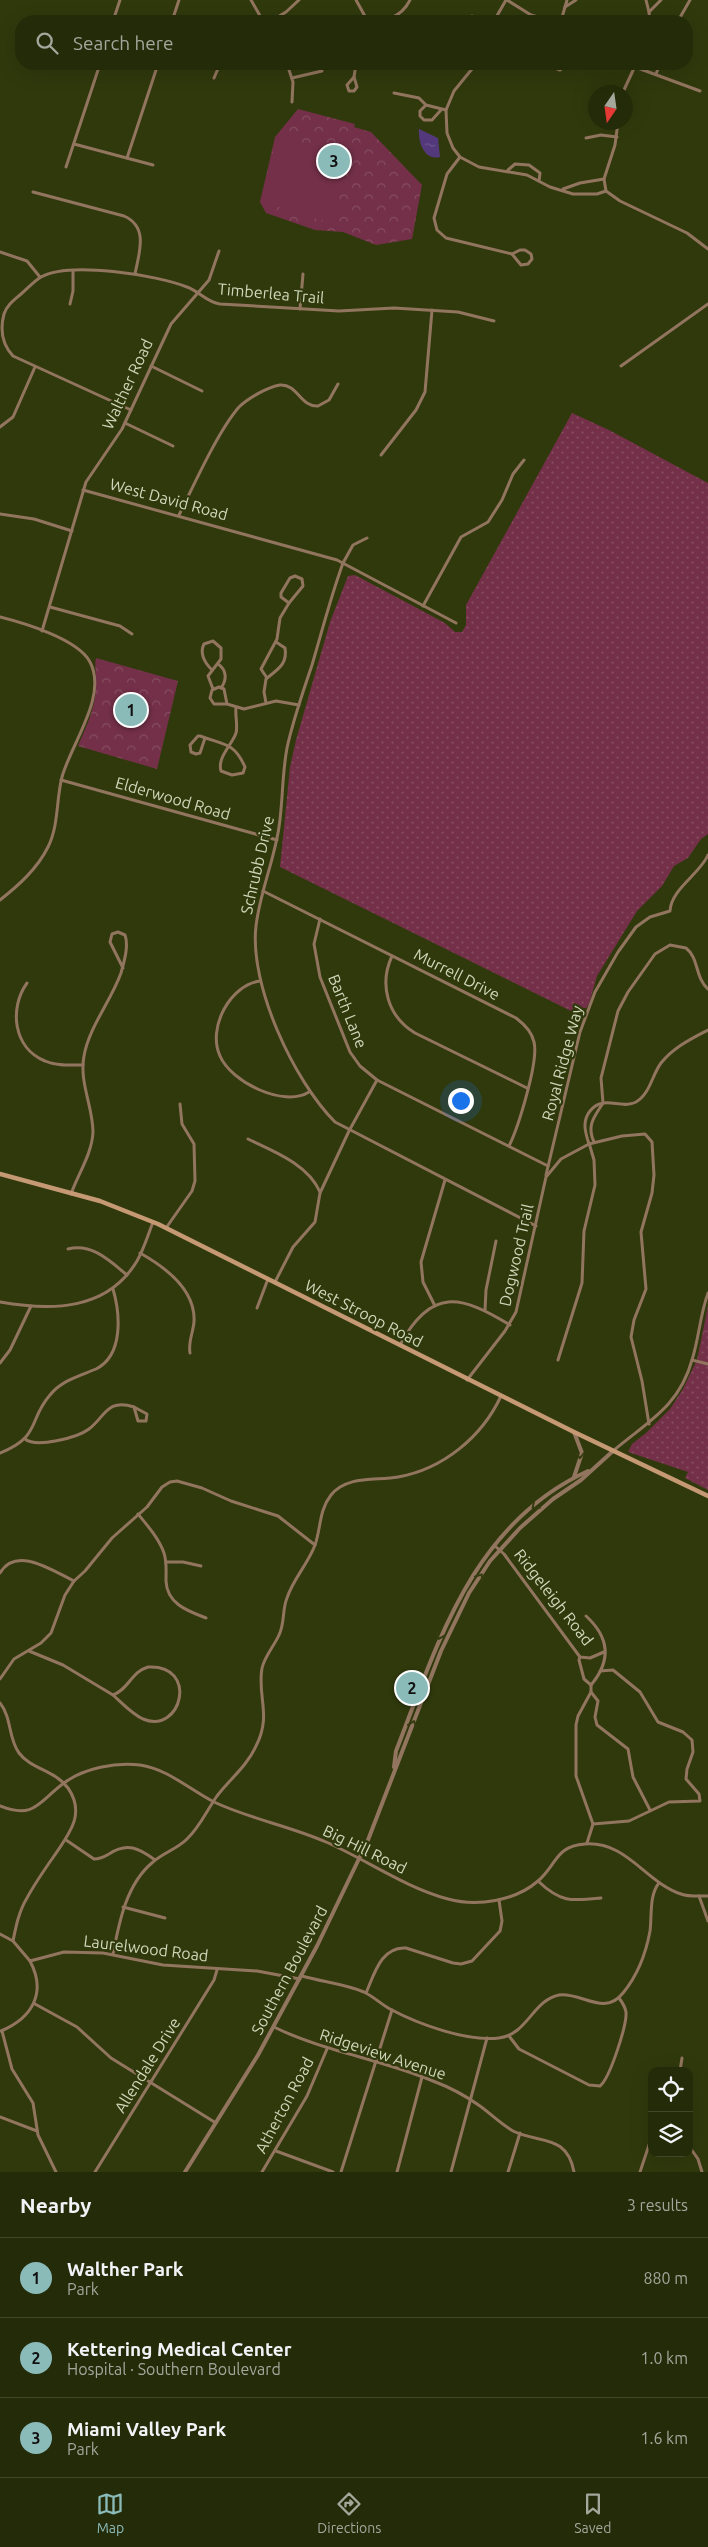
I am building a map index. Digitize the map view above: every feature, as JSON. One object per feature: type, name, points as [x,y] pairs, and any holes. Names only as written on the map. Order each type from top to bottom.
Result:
[{"type":"main road","name":"West Stroop Road","points":[[0,1174],[100,1201],[153,1222],[467,1380],[708,1496]]},
{"type":"street","points":[[115,15],[120,0]]},
{"type":"street","points":[[174,15],[178,0]]},
{"type":"street","points":[[251,0],[260,15]]},
{"type":"street","points":[[281,15],[299,0]]},
{"type":"street","points":[[356,0],[363,15]]},
{"type":"street","points":[[398,15],[410,0]]},
{"type":"street","points":[[497,15],[506,0],[531,15]]},
{"type":"street","points":[[563,15],[567,0]]},
{"type":"street","points":[[565,7],[576,0]]},
{"type":"street","points":[[646,0],[649,15]]},
{"type":"street","points":[[649,12],[661,0]]},
{"type":"street","points":[[681,15],[690,0]]},
{"type":"street","points":[[66,167],[98,70]]},
{"type":"street","points":[[127,158],[156,70]]},
{"type":"street","points":[[214,78],[217,70]]},
{"type":"street","points":[[289,70],[292,78],[292,102]]},
{"type":"street","points":[[354,77],[355,70]]},
{"type":"street","points":[[471,70],[454,91],[446,110],[447,133],[453,148],[460,156],[478,167],[508,170],[527,175],[550,187],[583,195],[606,191],[624,203],[687,233],[708,249]]},
{"type":"street","points":[[626,85],[634,70]]},
{"type":"street","points":[[647,70],[700,91]]},
{"type":"street","points":[[656,74],[658,70]]},
{"type":"street","points":[[292,78],[322,71]]},
{"type":"street","points":[[394,93],[419,98],[426,105],[446,110]]},
{"type":"street","points":[[426,105],[421,109],[420,114],[424,120],[432,120],[442,110]]},
{"type":"street","points":[[606,191],[604,179],[617,130]]},
{"type":"street","points":[[586,138],[602,135],[617,137]]},
{"type":"street","points":[[74,144],[153,164]]},
{"type":"street","points":[[460,156],[447,174],[434,218],[436,230],[446,238],[512,254],[525,250],[531,254],[532,259],[528,264],[523,265],[518,263],[512,254]]},
{"type":"street","points":[[508,170],[515,164],[529,165],[540,173],[539,181]]},
{"type":"street","points":[[563,189],[580,183],[604,179]]},
{"type":"street","points":[[33,192],[124,216],[132,220],[138,228],[141,238],[135,274]]},
{"type":"street","name":"Walther Road","points":[[83,490],[89,477],[125,423],[171,324],[198,294],[213,270],[219,251]]},
{"type":"street","points":[[0,252],[27,262],[40,278]]},
{"type":"street","name":"Timberlea Trail","points":[[131,410],[17,359],[8,351],[2,340],[0,329],[7,307],[40,278],[55,272],[110,271],[135,274],[180,284],[210,301],[220,304],[338,311],[394,308],[432,310],[465,313],[494,321]]},
{"type":"street","points":[[70,304],[74,291],[73,272]]},
{"type":"street","points":[[300,309],[303,274]]},
{"type":"street","points":[[621,366],[708,304]]},
{"type":"street","points":[[381,455],[416,410],[425,392],[432,310]]},
{"type":"street","points":[[151,366],[202,391]]},
{"type":"street","points":[[0,427],[13,417],[36,368]]},
{"type":"street","points":[[179,515],[225,428],[244,403],[273,387],[283,385],[293,389],[305,403],[318,406],[329,400],[338,384]]},
{"type":"street","points":[[125,423],[174,446]]},
{"type":"street","points":[[423,606],[461,537],[488,522],[502,500],[513,474],[524,460]]},
{"type":"street","points":[[42,631],[83,490]]},
{"type":"street","name":"West David Road","points":[[83,490],[179,515],[343,563],[456,623]]},
{"type":"street","points":[[0,514],[34,519],[72,531]]},
{"type":"street","name":"Schrubb Drive","points":[[368,538],[353,545],[343,563],[286,753],[277,840],[263,891],[255,937],[260,981],[283,1040],[309,1092],[334,1122],[536,1226]]},
{"type":"street","points":[[266,703],[264,689],[266,678],[261,669],[276,642],[281,615],[288,603],[303,586],[302,579],[298,576],[290,578],[281,593],[281,597],[288,603]]},
{"type":"street","points":[[50,607],[120,626],[132,634]]},
{"type":"street","points":[[0,617],[42,631],[82,651],[92,664],[94,671],[94,688],[90,710],[62,780],[55,826],[49,846],[27,876],[0,900]]},
{"type":"street","points":[[212,670],[202,656],[202,648],[206,642],[213,641],[219,645],[221,657],[208,678],[213,689]]},
{"type":"street","points":[[266,678],[280,669],[284,660],[285,648],[276,642]]},
{"type":"street","points":[[213,689],[221,688],[225,682],[223,667],[218,664]]},
{"type":"street","points":[[221,688],[225,691],[227,704]]},
{"type":"street","points":[[213,689],[210,695],[211,701],[236,708],[249,708],[266,703],[282,702],[299,705]]},
{"type":"street","points":[[205,738],[200,753],[191,752],[190,745],[199,736],[229,745],[237,750],[245,767],[241,774],[227,774],[220,769],[222,758],[229,745],[237,731],[236,708]]},
{"type":"street","name":"Elderwood Road","points":[[62,780],[277,840]]},
{"type":"street","name":"Royal Ridge Way","points":[[548,1166],[580,1032],[595,992],[618,952],[636,927],[650,917],[670,911],[675,898],[703,865],[708,855]]},
{"type":"street","name":"Murrell Drive","points":[[263,891],[522,1022],[532,1034],[535,1048],[517,1127],[509,1146]]},
{"type":"street","name":"Barth Lane","points":[[320,920],[314,944],[320,977],[350,1052],[360,1066],[377,1080],[548,1166]]},
{"type":"street","points":[[71,1194],[93,1133],[83,1065],[89,1039],[123,968],[126,938],[118,932],[112,934],[110,942],[123,968]]},
{"type":"street","points":[[604,1103],[601,1078],[616,1016],[628,992],[655,954],[670,945],[686,948],[694,956],[702,984],[708,989]]},
{"type":"street","points":[[392,956],[386,972],[386,986],[390,1005],[401,1022],[414,1033],[527,1088]]},
{"type":"street","points":[[260,981],[242,987],[232,997],[225,1009],[217,1037],[220,1058],[228,1068],[241,1078],[275,1095],[293,1098],[309,1092]]},
{"type":"street","points":[[27,983],[19,1000],[16,1021],[24,1045],[32,1054],[44,1061],[83,1065]]},
{"type":"street","points":[[558,1360],[582,1283],[584,1231],[596,1185],[593,1154],[587,1138],[585,1122],[595,1109],[604,1103],[627,1104],[639,1100],[663,1061],[682,1044],[708,1030]]},
{"type":"street","points":[[275,1282],[293,1247],[315,1222],[320,1193],[349,1131],[377,1080]]},
{"type":"street","points":[[166,1228],[174,1213],[192,1192],[195,1181],[194,1144],[182,1124],[180,1104]]},
{"type":"street","points":[[594,1142],[591,1124],[595,1109]]},
{"type":"street","points":[[585,1122],[591,1124]]},
{"type":"street","points":[[546,1177],[567,1155],[589,1143],[645,1134],[652,1142],[654,1184],[641,1232],[646,1289],[634,1320],[631,1337],[642,1381],[649,1424]]},
{"type":"street","points":[[587,1138],[592,1136]]},
{"type":"street","points":[[248,1139],[299,1166],[311,1178],[320,1193]]},
{"type":"street","points":[[546,1177],[548,1166]]},
{"type":"street","name":"Dogwood Trail","points":[[467,1380],[510,1325],[516,1312],[546,1177]]},
{"type":"street","points":[[435,1306],[424,1282],[420,1262],[445,1180]]},
{"type":"street","points":[[0,1302],[30,1306],[76,1306],[91,1301],[113,1289],[127,1274],[140,1253],[153,1222]]},
{"type":"street","points":[[486,1310],[486,1290],[496,1242]]},
{"type":"street","points":[[68,1249],[78,1247],[89,1249],[127,1274]]},
{"type":"street","points":[[140,1253],[159,1265],[186,1291],[194,1315],[190,1353]]},
{"type":"street","points":[[257,1308],[269,1279]]},
{"type":"street","points":[[0,1453],[16,1446],[25,1439],[33,1428],[51,1393],[64,1382],[100,1366],[108,1359],[115,1344],[118,1328],[118,1306],[113,1289]]},
{"type":"street","name":"Southern Boulevard","points":[[185,2172],[274,2027],[301,1978],[359,1859],[447,1636],[470,1593],[500,1549],[536,1513],[581,1480],[591,1469],[649,1424],[675,1397],[692,1360],[708,1293]]},
{"type":"street","points":[[400,1346],[416,1320],[435,1306],[455,1300],[468,1302],[486,1310],[510,1325]]},
{"type":"street","points":[[0,1363],[10,1350],[30,1306]]},
{"type":"street","points":[[692,1360],[708,1364]]},
{"type":"street","points":[[114,1954],[123,1907],[138,1881],[155,1860],[170,1853],[188,1839],[214,1802],[244,1765],[260,1738],[265,1716],[261,1683],[263,1667],[280,1632],[287,1598],[315,1545],[324,1507],[334,1492],[348,1483],[408,1475],[448,1457],[479,1431],[501,1396]]},
{"type":"street","points":[[25,1439],[32,1443],[39,1443],[80,1434],[90,1429],[110,1408],[124,1404],[134,1407],[147,1414],[146,1421],[138,1421],[134,1407]]},
{"type":"street","points":[[574,1432],[582,1453],[574,1477]]},
{"type":"street","name":"Southern Boulevard","points":[[394,1769],[396,1752],[439,1639],[464,1589],[494,1546],[527,1512],[574,1477],[591,1469]]},
{"type":"street","points":[[1,1676],[15,1659],[42,1642],[51,1633],[65,1594],[74,1581],[85,1571],[112,1538],[167,1484],[178,1481],[278,1516],[315,1545]]},
{"type":"street","points":[[138,1514],[159,1542],[166,1562],[167,1587],[172,1600],[181,1608],[206,1618]]},
{"type":"street","name":"Ridgeleigh Road","points":[[494,1546],[500,1549],[580,1657],[590,1658],[604,1652]]},
{"type":"street","points":[[0,1573],[4,1567],[18,1559],[32,1562],[74,1581]]},
{"type":"street","points":[[166,1562],[183,1562],[201,1566]]},
{"type":"street","points":[[586,1616],[602,1635],[604,1652]]},
{"type":"street","points":[[28,1651],[82,1674],[113,1695],[137,1716],[156,1721],[168,1716],[176,1709],[180,1690],[177,1680],[170,1672],[162,1668],[148,1667],[136,1673],[123,1690],[113,1695]]},
{"type":"street","name":"Ridgeleigh Road","points":[[590,1685],[600,1671],[604,1652]]},
{"type":"street","points":[[580,1657],[579,1660],[584,1679],[590,1685],[598,1701],[595,1717],[598,1725],[628,1749],[636,1785],[650,1810]]},
{"type":"street","points":[[592,1824],[629,1820],[669,1802],[700,1801],[699,1794],[688,1782],[686,1776],[694,1752],[692,1740],[683,1732],[658,1722],[640,1692],[613,1670],[600,1671]]},
{"type":"street","points":[[587,1844],[592,1824],[578,1784],[575,1762],[576,1719],[592,1692]]},
{"type":"street","points":[[0,1703],[8,1719],[14,1742],[19,1752],[26,1759],[53,1774],[64,1783],[74,1800],[76,1812],[74,1826],[24,1903],[13,1941]]},
{"type":"street","name":"Big Hill Road","points":[[0,1806],[16,1811],[31,1810],[64,1783],[97,1769],[138,1765],[162,1772],[214,1802],[320,1840],[397,1879],[447,1899],[470,1902],[500,1900],[524,1891],[538,1881],[563,1850],[587,1844],[603,1844],[619,1850],[659,1883],[682,1895],[708,1896]]},
{"type":"street","points":[[66,1840],[94,1859],[100,1859],[126,1846],[140,1850],[155,1860]]},
{"type":"street","points":[[538,1881],[549,1892],[561,1899],[577,1901],[601,1898]]},
{"type":"street","points":[[619,1998],[626,2011],[624,2021],[608,2077],[600,2086],[588,2085],[519,2049],[509,2036],[523,2026],[540,2006],[554,1997],[575,1996],[602,2004],[619,1998],[637,1971],[646,1946],[653,1897],[659,1883]]},
{"type":"street","points":[[699,1896],[708,1921]]},
{"type":"street","points":[[366,1993],[384,1957],[397,1948],[406,1948],[455,1964],[472,1961],[500,1931],[502,1921],[500,1900]]},
{"type":"street","points":[[123,1907],[165,1918]]},
{"type":"street","points":[[0,1934],[13,1941],[30,1961],[37,1985],[34,2004],[23,2018],[1,2031],[12,2069],[33,2103],[37,2130],[56,2172]]},
{"type":"street","name":"Laurelwood Road","points":[[30,1961],[64,1952],[114,1954],[163,1965],[272,1973],[366,1993],[392,2010],[444,2030],[487,2038],[509,2036]]},
{"type":"street","name":"Allendale Drive","points":[[95,2172],[214,1980],[217,1970]]},
{"type":"street","points":[[34,2004],[77,2027],[111,2058],[216,2123]]},
{"type":"street","points":[[341,2172],[392,2010]]},
{"type":"street","name":"Ridgeview Avenue","points":[[274,2027],[327,2049],[422,2077],[470,2100],[506,2126],[520,2133],[557,2144],[571,2159],[574,2172]]},
{"type":"street","points":[[451,2172],[487,2038]]},
{"type":"street","name":"Atherton Road","points":[[262,2172],[310,2090],[327,2049]]},
{"type":"street","points":[[681,2067],[682,2058]]},
{"type":"street","points":[[397,2172],[422,2077]]},
{"type":"street","points":[[0,2117],[37,2130]]},
{"type":"street","points":[[508,2172],[520,2133]]},
{"type":"street","points":[[640,2172],[648,2148]]},
{"type":"street","points":[[276,2151],[333,2172]]},
{"type":"street","points":[[693,2152],[698,2159],[702,2172]]},
{"type":"green space","points":[[298,109],[355,124],[354,127],[371,132],[422,185],[412,239],[376,245],[343,232],[315,230],[266,213],[260,202],[275,137]]},
{"type":"green space","points":[[277,137],[321,149],[315,172],[322,170],[342,175],[335,223],[282,211],[283,208],[260,202]]},
{"type":"green space","points":[[572,413],[609,430],[708,483],[708,834],[701,839],[688,858],[674,866],[662,886],[637,911],[597,976],[589,1004],[586,1008],[583,1008],[579,1015],[280,867],[290,767],[296,740],[330,622],[348,576],[355,575],[445,623],[455,632],[462,632],[466,625],[466,605]]},
{"type":"green space","points":[[96,658],[178,681],[157,769],[78,746],[90,717],[96,693]]},
{"type":"green space","points":[[131,711],[147,724],[134,740],[117,727]]},
{"type":"green space","points":[[708,1306],[708,1490],[685,1478],[688,1472],[628,1452],[632,1444],[670,1409],[683,1389],[697,1360]]},
{"type":"green space","points":[[708,1306],[708,1332],[704,1336],[699,1355]]},
{"type":"water","points":[[419,129],[438,138],[440,157],[430,156],[423,149]]},
{"type":"place","name":"Miami Valley Park","points":[[334,161]]},
{"type":"place","name":"Walther Park","points":[[131,710]]},
{"type":"place","name":"Kettering Medical Center","points":[[412,1688]]}]
